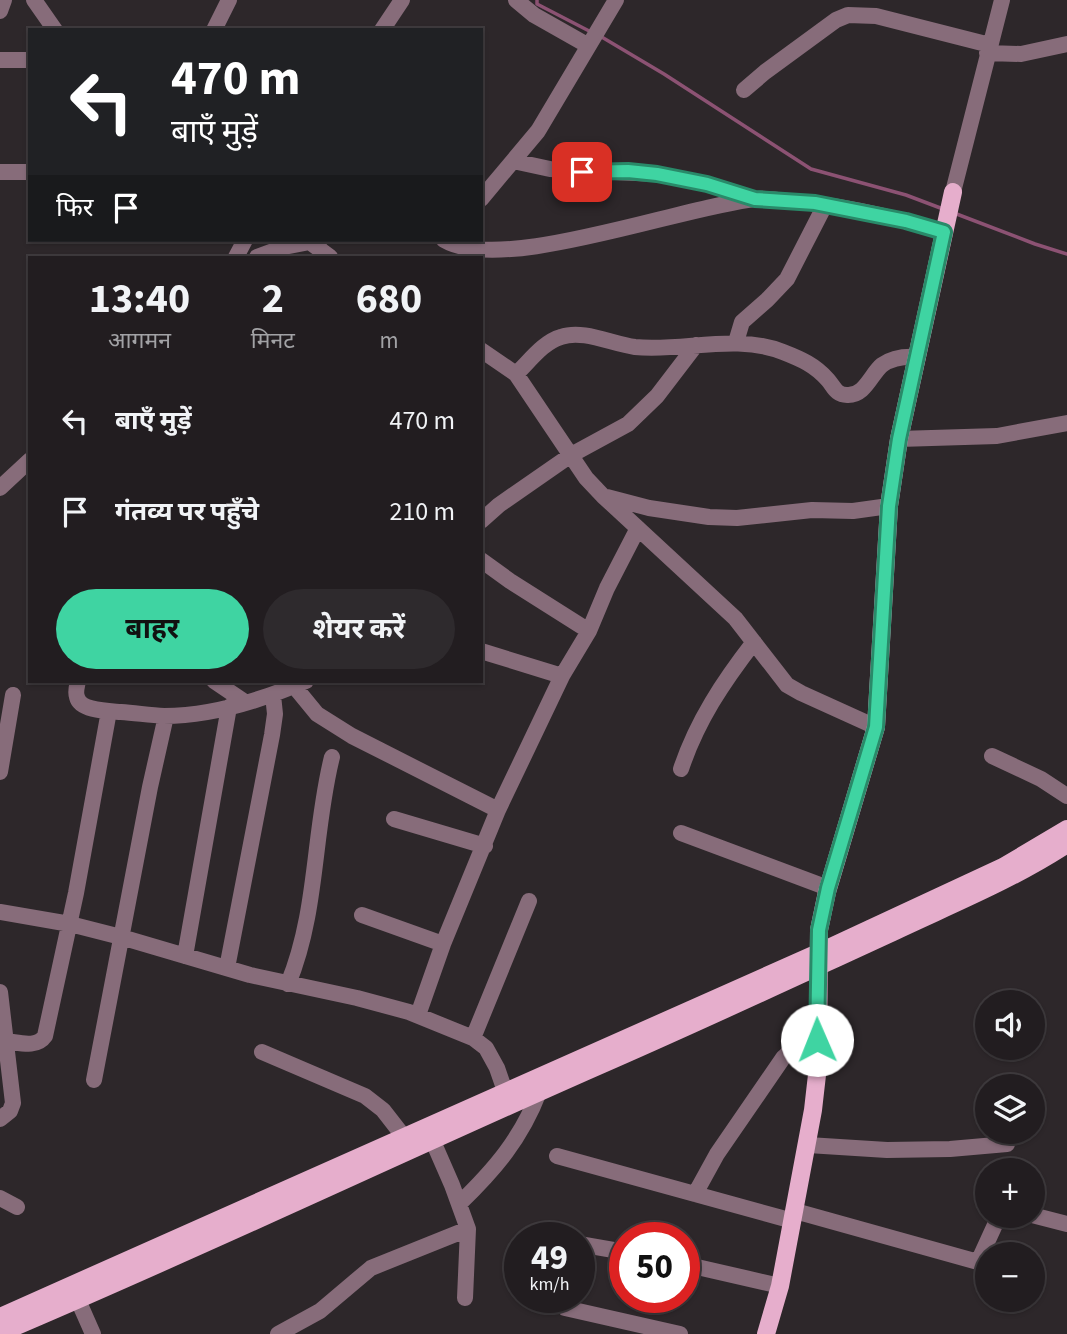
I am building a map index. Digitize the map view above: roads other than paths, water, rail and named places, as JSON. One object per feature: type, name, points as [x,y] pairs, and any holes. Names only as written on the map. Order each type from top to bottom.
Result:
[{"type":"main road","points":[[766,1334],[780,1286],[794,1216],[808,1145],[817,1077],[819,930],[828,888],[876,727],[889,506],[899,439],[953,192]]},
{"type":"main road","points":[[0,1317],[292,1196],[404,1137],[429,1133],[539,1092],[818,960],[1003,867],[1067,829]]},
{"type":"main road","points":[[0,1333],[78,1300],[429,1133],[505,1091],[994,886],[1067,844]]},
{"type":"street","points":[[0,10],[4,0]]},
{"type":"street","points":[[34,0],[54,28]]},
{"type":"street","points":[[215,28],[229,0]]},
{"type":"street","points":[[383,28],[402,0]]},
{"type":"street","points":[[516,0],[534,15],[590,42]]},
{"type":"street","points":[[483,197],[538,131],[616,0]]},
{"type":"street","points":[[953,192],[1002,0]]},
{"type":"street","points":[[744,90],[836,20],[848,15],[876,16],[989,49],[1021,54],[1067,44]]},
{"type":"street","points":[[0,61],[28,60]]},
{"type":"street","points":[[513,161],[550,169],[657,174],[707,184],[755,199],[825,205],[906,221],[944,232]]},
{"type":"street","points":[[0,172],[28,172]]},
{"type":"street","points":[[450,242],[489,251],[510,250],[569,240],[755,199]]},
{"type":"street","points":[[736,342],[742,322],[787,279],[825,205]]},
{"type":"street","points":[[260,256],[304,242]]},
{"type":"street","points":[[314,242],[329,256]]},
{"type":"street","points":[[516,374],[550,342],[570,335],[635,347],[736,342],[779,350],[814,365],[836,392],[844,395],[854,395],[866,386],[880,366],[894,359],[918,357]]},
{"type":"street","points":[[483,519],[571,455],[628,424],[657,396],[696,345]]},
{"type":"street","points":[[483,350],[516,374],[586,478],[735,618],[787,685],[876,727]]},
{"type":"street","points":[[899,439],[997,436],[1067,423]]},
{"type":"street","points":[[0,488],[28,462]]},
{"type":"street","points":[[603,496],[681,514],[723,518],[812,510],[853,511],[889,506]]},
{"type":"street","points":[[418,1015],[443,944],[498,810],[562,676],[589,631],[611,579],[638,528]]},
{"type":"street","points":[[483,561],[589,631]]},
{"type":"street","points":[[681,769],[689,743],[704,713],[721,684],[754,642]]},
{"type":"street","points":[[483,651],[562,676]]},
{"type":"street","points":[[78,683],[77,700],[90,707],[166,716],[190,715],[229,707],[273,695],[300,683],[317,714],[498,810]]},
{"type":"street","points":[[217,683],[245,702]]},
{"type":"street","points":[[0,772],[13,695]]},
{"type":"street","points":[[227,968],[272,735],[275,714],[273,695]]},
{"type":"street","points":[[185,956],[229,707]]},
{"type":"street","points":[[5,1041],[36,1044],[45,1036],[70,924],[109,711]]},
{"type":"street","points":[[94,1080],[166,716]]},
{"type":"street","points":[[992,755],[1041,779],[1067,796]]},
{"type":"street","points":[[288,984],[298,959],[307,915],[322,800],[332,757]]},
{"type":"street","points":[[394,819],[485,846]]},
{"type":"street","points":[[681,833],[828,888]]},
{"type":"street","points":[[473,1038],[529,901]]},
{"type":"street","points":[[0,912],[70,924],[288,984],[357,998],[418,1015],[473,1038],[485,1048],[497,1068],[505,1091]]},
{"type":"street","points":[[362,915],[443,944]]},
{"type":"street","points":[[0,992],[13,1102],[10,1111],[0,1119]]},
{"type":"street","points":[[695,1194],[717,1154],[783,1058],[794,1048],[817,1040]]},
{"type":"street","points":[[262,1052],[365,1096],[383,1110],[404,1137]]},
{"type":"street","points":[[459,1204],[513,1146],[528,1120],[539,1092]]},
{"type":"street","points":[[429,1133],[468,1229],[465,1298]]},
{"type":"street","points":[[808,1145],[887,1150],[950,1149],[1007,1144]]},
{"type":"street","points":[[558,1156],[695,1194],[978,1262],[994,1228]]},
{"type":"street","points":[[0,1198],[18,1207]]},
{"type":"street","points":[[1045,1218],[1067,1224]]},
{"type":"street","points":[[278,1334],[320,1311],[371,1268],[468,1229]]},
{"type":"street","points":[[700,1268],[780,1286]]},
{"type":"street","points":[[78,1300],[93,1334]]},
{"type":"street","points":[[311,1334],[320,1311]]},
{"type":"street","points":[[587,1313],[680,1334]]},
{"type":"waterway","points":[[537,0],[537,4],[593,33]]},
{"type":"waterway","points":[[600,36],[811,169],[906,195],[943,209]]},
{"type":"waterway","points":[[954,213],[1067,254]]}]
